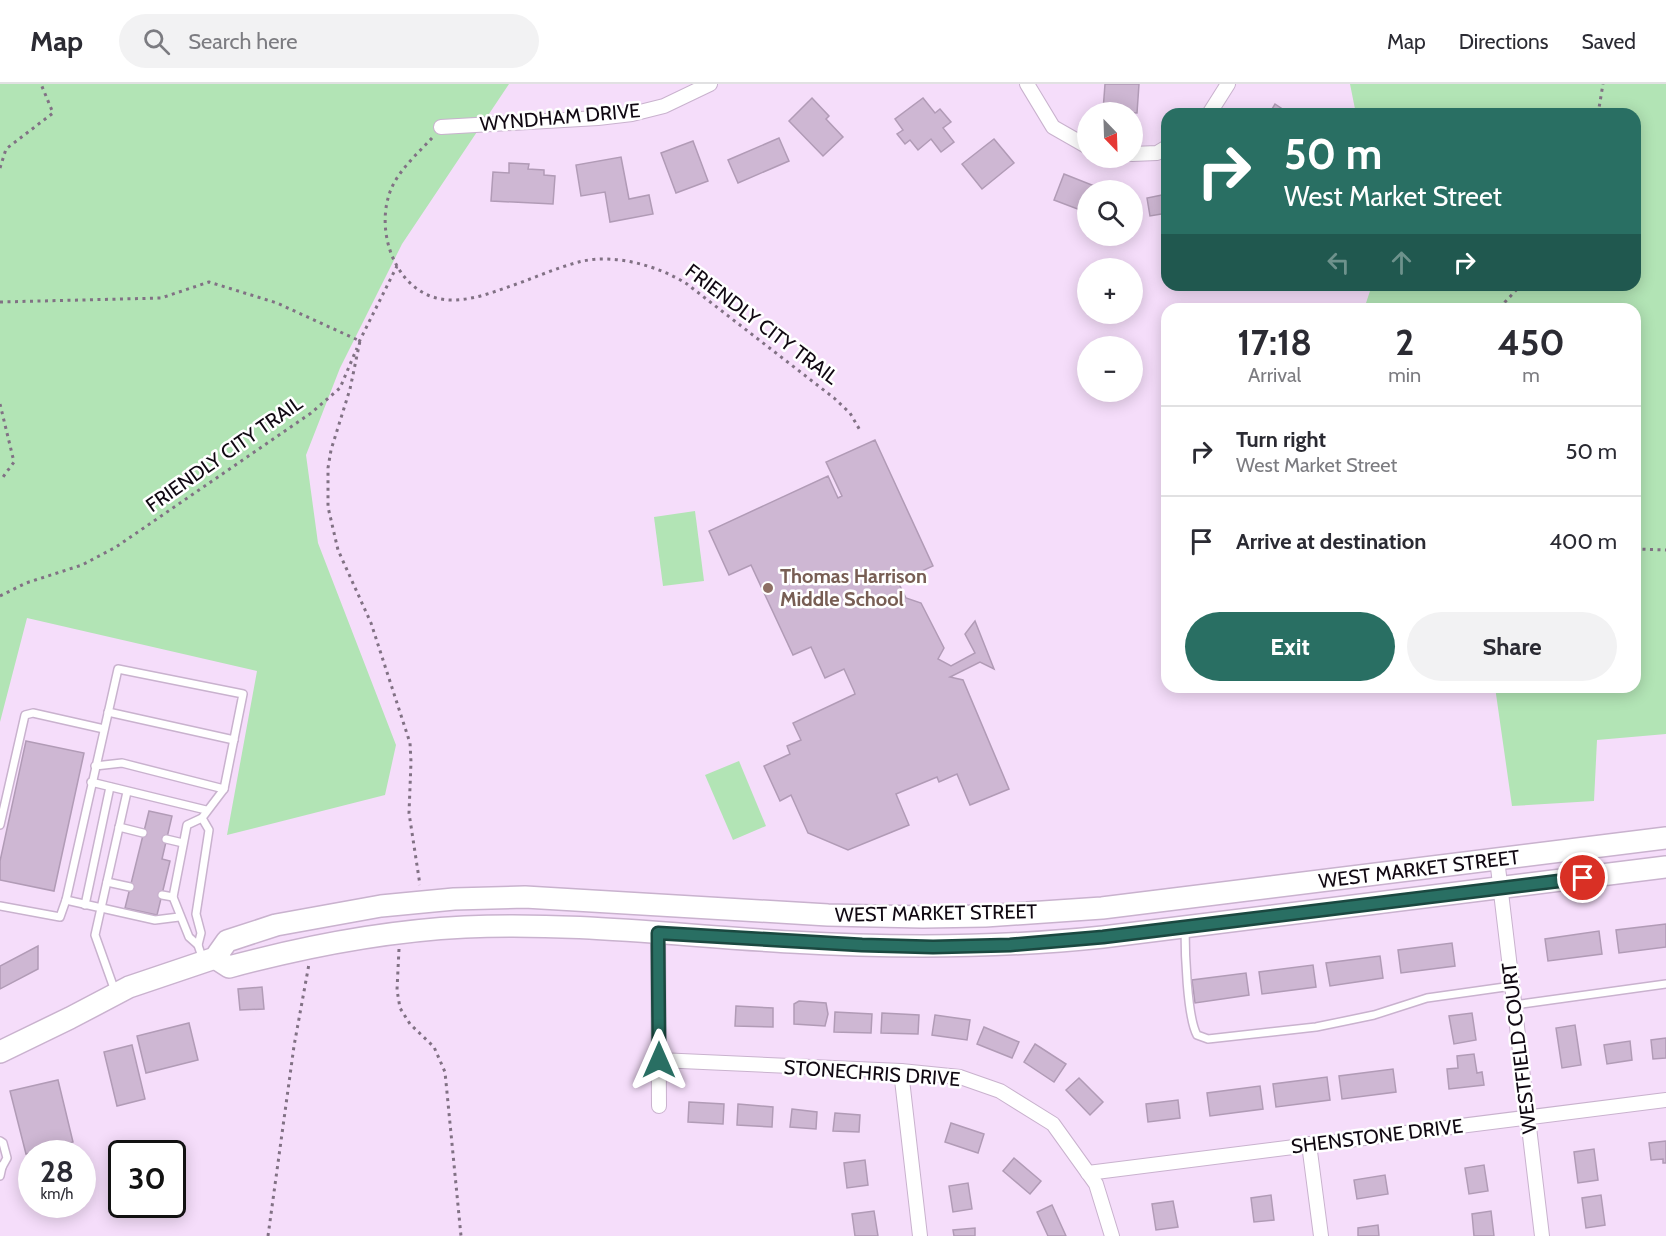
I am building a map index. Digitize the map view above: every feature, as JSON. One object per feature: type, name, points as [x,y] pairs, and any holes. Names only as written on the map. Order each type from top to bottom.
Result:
[{"type":"main road","name":"WEST MARKET STREET","points":[[0,1052],[116,993],[206,955],[227,941],[261,929],[330,914],[423,901],[476,897],[537,897],[828,915],[985,916],[1102,908],[1666,838]]},
{"type":"main road","name":"WEST MARKET STREET","points":[[206,955],[229,967],[315,946],[399,933],[511,926],[826,944],[933,947],[1056,942],[1666,867]]},
{"type":"street","name":"WYNDHAM DRIVE","points":[[441,127],[632,114],[664,106],[710,84]]},
{"type":"street","points":[[1027,84],[1053,128],[1077,141]]},
{"type":"street","points":[[1213,108],[1228,84]]},
{"type":"street","points":[[1143,154],[1161,151]]},
{"type":"street","name":"WESTFIELD COURT","points":[[1497,859],[1542,1236]]},
{"type":"street","points":[[658,933],[659,1106]]},
{"type":"street","name":"STONECHRIS DRIVE","points":[[659,1060],[901,1071],[960,1077],[1000,1091],[1053,1124],[1096,1184],[1112,1236]]},
{"type":"street","points":[[901,1071],[920,1236]]},
{"type":"street","name":"SHENSTONE DRIVE","points":[[1088,1173],[1666,1100]]},
{"type":"street","points":[[1310,1144],[1321,1236]]},
{"type":"lane","points":[[0,906],[60,917],[66,900],[118,669],[243,694],[224,789],[202,818],[187,825],[173,897],[179,917],[189,937],[206,955]]},
{"type":"lane","points":[[108,712],[234,740]]},
{"type":"lane","points":[[0,825],[25,715],[33,713],[104,729]]},
{"type":"lane","points":[[95,766],[122,763],[224,789]]},
{"type":"lane","points":[[91,782],[206,810]]},
{"type":"lane","points":[[85,905],[110,787]]},
{"type":"lane","points":[[116,993],[95,935],[127,792]]},
{"type":"lane","points":[[202,818],[209,830],[196,914],[206,955]]},
{"type":"lane","points":[[119,828],[143,833]]},
{"type":"lane","points":[[166,839],[183,843]]},
{"type":"lane","points":[[107,882],[130,888]]},
{"type":"lane","points":[[162,895],[173,897]]},
{"type":"lane","points":[[66,900],[101,910],[155,920],[179,917]]},
{"type":"lane","points":[[1185,927],[1193,1023],[1197,1035],[1208,1039],[1316,1027],[1374,1015],[1427,998],[1512,986]]},
{"type":"lane","points":[[1514,1005],[1666,984]]},
{"type":"lane","points":[[0,1141],[3,1143],[8,1158],[1,1166],[0,1176]]},
{"type":"path","points":[[0,168],[6,149],[53,112],[41,84]]},
{"type":"path","points":[[1599,108],[1603,84]]},
{"type":"path","name":"FRIENDLY CITY TRAIL","points":[[441,127],[400,173],[387,201],[384,219],[389,250],[397,266],[407,279],[426,294],[438,299],[451,300],[477,297],[571,264],[593,260],[633,263],[662,270],[687,284],[834,398],[850,413],[861,432]]},
{"type":"path","name":"FRIENDLY CITY TRAIL","points":[[0,596],[26,583],[82,565],[116,547],[311,413],[340,388],[397,266]]},
{"type":"path","points":[[0,302],[161,298],[209,282],[277,303],[360,341],[350,389],[331,450],[328,507],[338,550],[371,622],[410,743],[409,813],[423,901]]},
{"type":"path","points":[[1504,303],[1517,291]]},
{"type":"path","points":[[0,404],[14,462],[0,478]]},
{"type":"path","points":[[1641,549],[1666,550]]},
{"type":"path","points":[[399,933],[397,990],[399,1006],[410,1024],[434,1047],[445,1072],[461,1236]]},
{"type":"path","points":[[268,1236],[294,1046],[305,980],[315,946]]},
{"type":"green space","points":[[0,84],[509,84],[402,244],[340,368],[306,455],[318,543],[396,745],[385,795],[227,835],[257,671],[27,618],[0,722]]},
{"type":"green space","points":[[1350,84],[1666,84],[1666,734],[1597,740],[1594,801],[1512,806],[1496,693],[1641,693],[1641,303],[1366,303],[1370,291],[1641,291],[1641,108],[1355,108]]},
{"type":"green space","points":[[695,511],[704,581],[663,586],[654,517]]},
{"type":"green space","points":[[739,761],[766,826],[733,840],[705,775]]},
{"type":"building","points":[[1105,84],[1139,84],[1138,102],[1104,102]]},
{"type":"building","points":[[812,98],[829,116],[826,119],[843,137],[823,156],[789,121]]},
{"type":"building","points":[[923,98],[935,113],[940,109],[951,122],[943,128],[954,142],[941,152],[931,139],[918,150],[910,140],[905,144],[897,134],[903,130],[895,119]]},
{"type":"building","points":[[779,138],[789,161],[738,183],[728,160]]},
{"type":"building","points":[[994,139],[1014,163],[982,189],[962,164]]},
{"type":"building","points":[[693,141],[708,181],[676,193],[661,153]]},
{"type":"building","points":[[621,157],[629,199],[649,195],[653,214],[610,222],[605,192],[581,196],[576,165]]},
{"type":"building","points":[[509,163],[529,164],[528,169],[544,170],[544,175],[555,176],[553,204],[491,201],[493,172],[509,173]]},
{"type":"building","points":[[1064,174],[1079,180],[1077,180],[1077,209],[1054,200]]},
{"type":"building","points":[[1161,195],[1161,214],[1150,216],[1147,198]]},
{"type":"building","points":[[875,440],[933,566],[898,582],[906,598],[921,603],[944,648],[938,659],[951,666],[975,653],[965,634],[975,621],[994,669],[980,662],[950,677],[963,680],[1009,789],[970,805],[957,774],[939,782],[937,777],[896,794],[909,825],[848,850],[808,833],[791,795],[780,801],[764,766],[790,754],[787,746],[801,740],[793,723],[855,694],[854,691],[844,669],[825,678],[811,647],[793,655],[751,565],[729,575],[709,531],[828,476],[838,498],[842,496],[826,462]]},
{"type":"building","points":[[26,741],[84,753],[54,891],[0,880],[0,861]]},
{"type":"building","points":[[149,811],[172,816],[162,859],[170,861],[157,915],[125,908]]},
{"type":"building","points":[[1666,924],[1666,947],[1619,953],[1616,930]]},
{"type":"building","points":[[1599,931],[1602,954],[1548,961],[1545,939]]},
{"type":"building","points":[[1452,943],[1455,966],[1401,973],[1398,950]]},
{"type":"building","points":[[38,946],[38,969],[0,989],[0,966]]},
{"type":"building","points":[[1380,956],[1383,978],[1330,986],[1326,963]]},
{"type":"building","points":[[1313,965],[1316,987],[1262,994],[1259,972]]},
{"type":"building","points":[[1246,973],[1249,995],[1195,1003],[1192,980]]},
{"type":"building","points":[[262,987],[264,1009],[240,1010],[238,989]]},
{"type":"building","points":[[799,1001],[826,1003],[828,1014],[825,1026],[794,1024],[794,1004]]},
{"type":"building","points":[[736,1006],[773,1008],[773,1027],[735,1026]]},
{"type":"building","points":[[835,1012],[872,1014],[871,1033],[834,1032]]},
{"type":"building","points":[[882,1013],[919,1015],[918,1034],[881,1033]]},
{"type":"building","points":[[1472,1013],[1476,1040],[1454,1044],[1449,1016]]},
{"type":"building","points":[[935,1015],[970,1020],[967,1040],[932,1035]]},
{"type":"building","points":[[189,1023],[198,1060],[146,1073],[137,1036]]},
{"type":"building","points":[[1575,1025],[1581,1065],[1562,1068],[1556,1028]]},
{"type":"building","points":[[984,1027],[1019,1042],[1012,1058],[977,1044]]},
{"type":"building","points":[[1666,1038],[1666,1058],[1653,1059],[1651,1040]]},
{"type":"building","points":[[1630,1041],[1632,1060],[1607,1064],[1604,1045]]},
{"type":"building","points":[[1035,1044],[1066,1064],[1054,1082],[1024,1062]]},
{"type":"building","points":[[132,1045],[145,1099],[117,1106],[104,1052]]},
{"type":"building","points":[[1474,1054],[1477,1073],[1482,1072],[1484,1085],[1449,1089],[1447,1069],[1458,1068],[1457,1056]]},
{"type":"building","points":[[1393,1069],[1396,1092],[1342,1099],[1339,1076]]},
{"type":"building","points":[[1327,1077],[1330,1100],[1276,1107],[1273,1084]]},
{"type":"building","points":[[1079,1078],[1103,1102],[1090,1115],[1066,1090]]},
{"type":"building","points":[[58,1080],[73,1140],[22,1140],[10,1091]]},
{"type":"building","points":[[1260,1086],[1263,1109],[1210,1116],[1207,1093]]},
{"type":"building","points":[[1178,1100],[1180,1118],[1148,1122],[1146,1104]]},
{"type":"building","points":[[689,1102],[724,1104],[723,1124],[688,1122]]},
{"type":"building","points":[[738,1104],[773,1107],[772,1127],[737,1125]]},
{"type":"building","points":[[792,1109],[817,1112],[816,1129],[790,1127]]},
{"type":"building","points":[[835,1113],[860,1115],[859,1132],[833,1131]]},
{"type":"building","points":[[951,1123],[984,1134],[978,1153],[945,1142]]},
{"type":"building","points":[[1666,1141],[1666,1163],[1663,1163],[1663,1159],[1651,1160],[1649,1143]]},
{"type":"building","points":[[1594,1149],[1598,1180],[1578,1183],[1574,1152]]},
{"type":"building","points":[[1014,1158],[1041,1181],[1030,1194],[1003,1171]]},
{"type":"building","points":[[865,1160],[868,1185],[847,1188],[844,1163]]},
{"type":"building","points":[[1484,1165],[1488,1191],[1469,1194],[1465,1168]]},
{"type":"building","points":[[1385,1175],[1388,1194],[1357,1199],[1354,1180]]},
{"type":"building","points":[[968,1183],[972,1209],[953,1212],[949,1186]]},
{"type":"building","points":[[1271,1195],[1274,1220],[1254,1222],[1251,1198]]},
{"type":"building","points":[[1601,1195],[1605,1225],[1586,1228],[1582,1198]]},
{"type":"building","points":[[1173,1201],[1178,1227],[1156,1230],[1152,1204]]},
{"type":"building","points":[[1052,1205],[1066,1236],[1048,1236],[1037,1212]]},
{"type":"building","points":[[874,1211],[878,1236],[855,1236],[852,1214]]},
{"type":"building","points":[[1491,1211],[1494,1236],[1474,1236],[1472,1214]]},
{"type":"building","points":[[1378,1225],[1379,1236],[1358,1236],[1358,1228]]},
{"type":"building","points":[[975,1228],[975,1236],[954,1236],[953,1230]]},
{"type":"place","name":"Thomas Harrison Middle School","points":[[768,588]]},
{"type":"route","points":[[659,1060],[658,933],[862,945],[933,947],[1010,945],[1103,937],[1583,878]]}]
